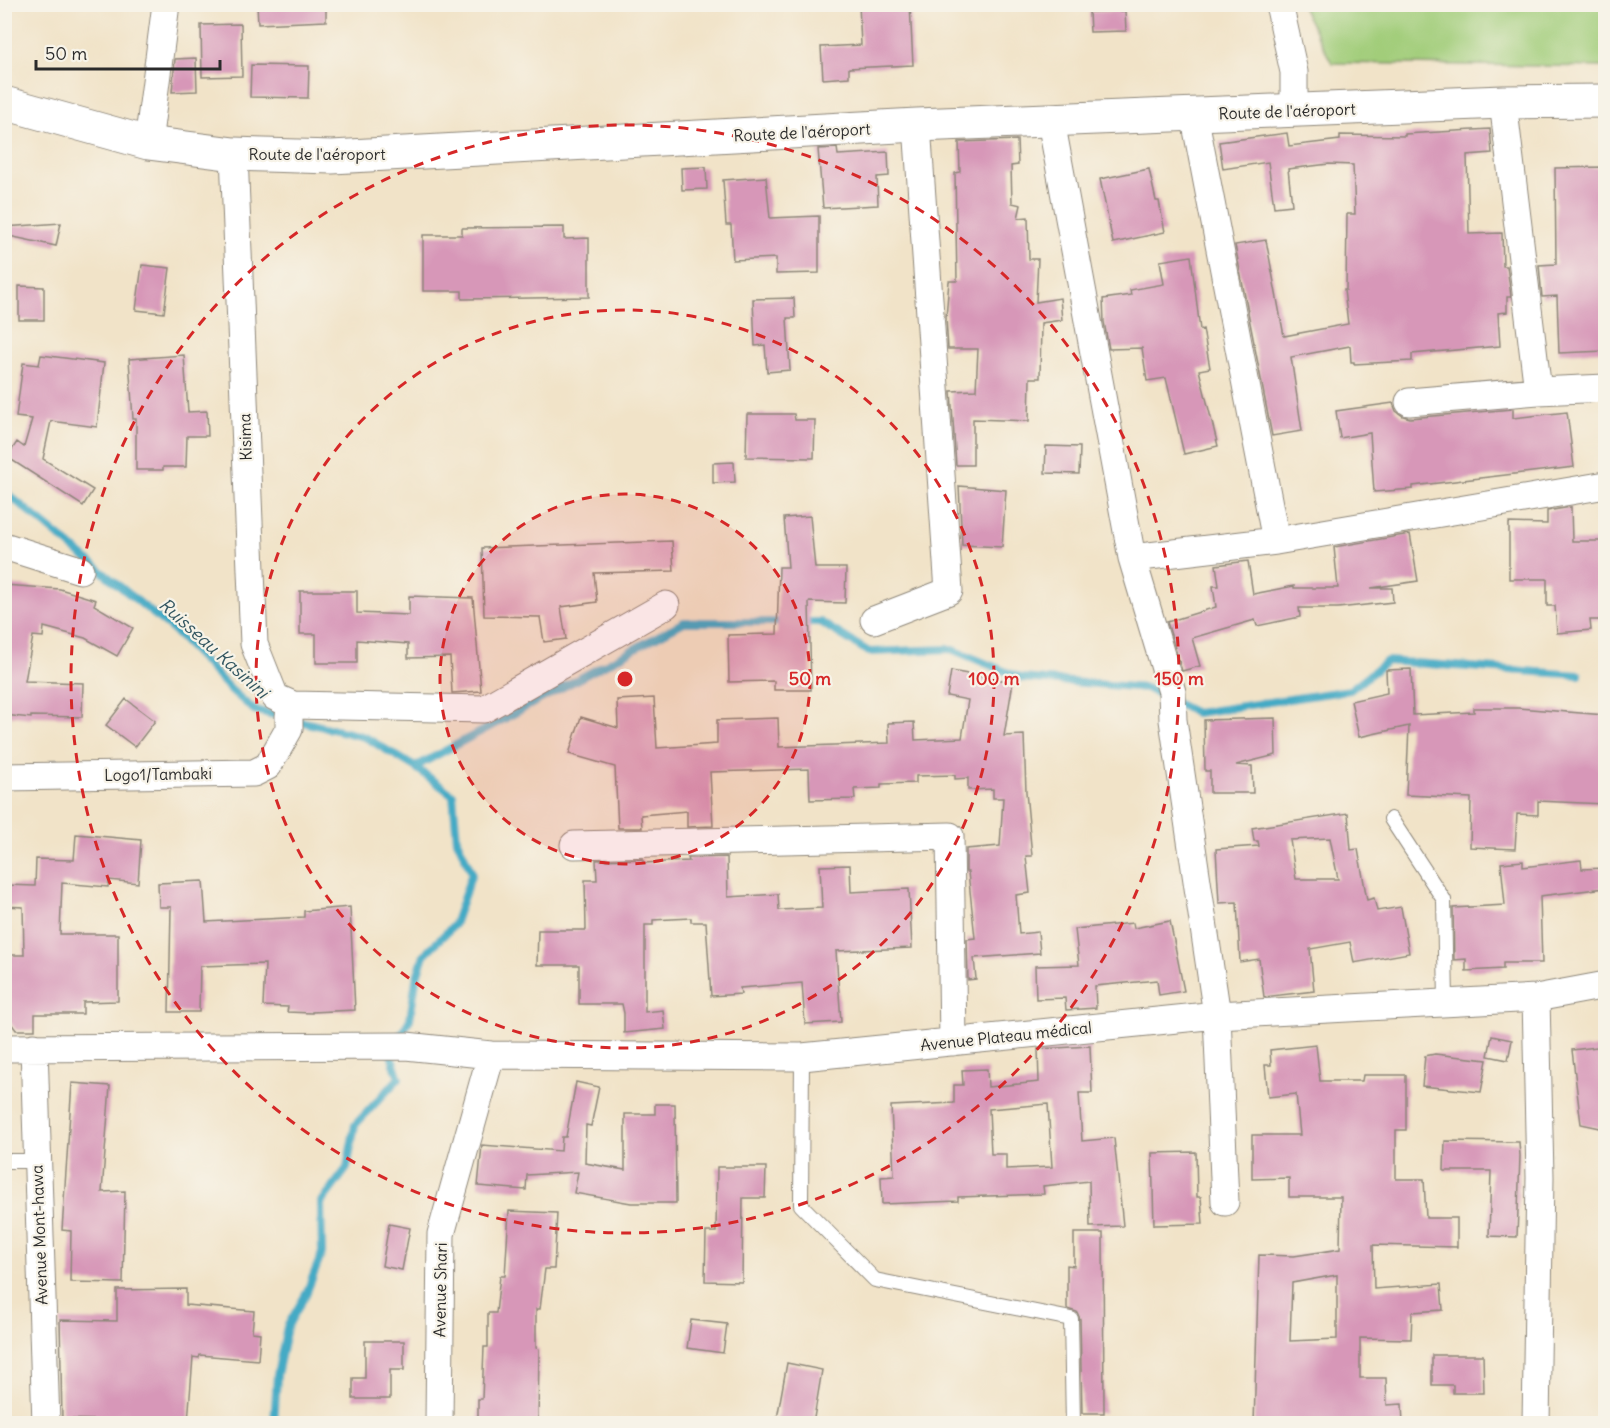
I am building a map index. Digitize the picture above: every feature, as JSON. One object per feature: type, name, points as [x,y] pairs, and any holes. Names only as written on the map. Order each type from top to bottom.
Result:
[{"type":"street","points":[[148,143],[166,4]]},
{"type":"street","points":[[1279,4],[1294,72],[1294,111]]},
{"type":"street","name":"Route de l'aéroport","points":[[4,104],[148,143],[234,154],[332,157],[917,125],[1503,102],[1605,101]]},
{"type":"street","points":[[1503,102],[1538,391]]},
{"type":"street","points":[[1194,114],[1276,541]]},
{"type":"street","points":[[1051,121],[1132,558],[1172,692],[1173,720],[1217,1015],[1226,1202]]},
{"type":"street","points":[[874,620],[949,591],[917,125]]},
{"type":"street","name":"Kisima","points":[[234,154],[254,644],[275,697],[290,716]]},
{"type":"street","points":[[1408,402],[1605,388]]},
{"type":"street","points":[[1132,558],[1276,541],[1605,485]]},
{"type":"street","points":[[4,546],[80,570]]},
{"type":"street","points":[[290,716],[484,709],[666,605]]},
{"type":"street","name":"Logo1/Tambaki","points":[[4,777],[254,773],[268,766],[290,716]]},
{"type":"street","points":[[574,845],[950,836],[953,1042]]},
{"type":"street","name":"Avenue Plateau médical","points":[[4,1048],[406,1046],[491,1055],[802,1057],[1217,1015],[1536,998],[1605,985]]},
{"type":"street","points":[[1536,998],[1540,1177],[1536,1424]]},
{"type":"street","name":"Avenue Mont-hawa","points":[[33,1047],[46,1424]]},
{"type":"street","name":"Avenue Shari","points":[[439,1424],[441,1234],[491,1055]]},
{"type":"lane","points":[[1391,819],[1444,900],[1446,1001]]},
{"type":"lane","points":[[802,1057],[801,1205],[875,1280],[1071,1318],[1073,1424]]},
{"type":"lane","points":[[4,1161],[37,1161]]},
{"type":"green space","points":[[1301,5],[1605,5],[1605,67],[1332,63]]},
{"type":"building","points":[[257,4],[326,4],[326,21],[258,24]]},
{"type":"building","points":[[859,4],[910,4],[913,65],[849,68],[849,77],[823,79],[821,47],[861,45]]},
{"type":"building","points":[[1125,11],[1126,31],[1090,32],[1089,12]]},
{"type":"building","points":[[241,24],[242,76],[202,77],[201,25]]},
{"type":"building","points":[[196,58],[197,91],[172,92],[175,59]]},
{"type":"building","points":[[251,65],[309,66],[308,98],[250,97]]},
{"type":"building","points":[[1490,129],[1492,153],[1467,155],[1469,234],[1502,233],[1503,266],[1507,266],[1511,297],[1507,297],[1507,312],[1498,313],[1500,346],[1412,354],[1412,361],[1354,364],[1351,362],[1350,346],[1291,357],[1302,431],[1272,436],[1235,245],[1266,240],[1284,336],[1348,324],[1344,290],[1346,290],[1347,214],[1355,214],[1353,165],[1329,164],[1288,169],[1292,205],[1274,207],[1268,162],[1223,169],[1219,142],[1287,133],[1289,146],[1340,140],[1340,135],[1405,136],[1405,134]]},
{"type":"building","points":[[1017,140],[1018,165],[1011,166],[1012,203],[1021,205],[1018,218],[1028,217],[1029,259],[1038,259],[1036,302],[1060,298],[1062,320],[1041,323],[1040,378],[1030,378],[1029,421],[973,419],[973,465],[956,465],[951,391],[976,390],[978,349],[948,349],[946,318],[949,281],[957,281],[955,173],[960,172],[959,142]]},
{"type":"building","points":[[837,148],[838,155],[888,152],[889,176],[877,177],[878,205],[823,208],[818,149]]},
{"type":"building","points":[[706,167],[707,189],[682,190],[681,168]]},
{"type":"building","points":[[1605,167],[1605,351],[1559,353],[1557,296],[1542,297],[1539,265],[1556,264],[1555,168]]},
{"type":"building","points":[[1149,169],[1156,201],[1159,201],[1165,232],[1113,243],[1100,179]]},
{"type":"building","points":[[766,177],[770,218],[819,216],[819,273],[776,274],[776,258],[733,260],[731,225],[726,225],[723,180]]},
{"type":"building","points":[[61,223],[56,246],[4,235],[4,227]]},
{"type":"building","points":[[564,227],[564,239],[589,238],[589,297],[462,299],[462,291],[423,291],[423,235],[462,235],[462,228]]},
{"type":"building","points":[[1191,256],[1200,330],[1203,329],[1210,368],[1199,370],[1218,446],[1184,454],[1166,378],[1147,381],[1142,348],[1109,349],[1103,299],[1131,295],[1130,290],[1164,284],[1160,261]]},
{"type":"building","points":[[142,265],[170,268],[164,313],[136,310]]},
{"type":"building","points":[[19,286],[44,287],[44,320],[19,320]]},
{"type":"building","points":[[794,298],[795,318],[787,318],[790,370],[767,372],[765,345],[755,346],[753,299]]},
{"type":"building","points":[[41,355],[104,363],[97,427],[51,421],[43,459],[93,490],[83,506],[7,457],[17,442],[24,447],[32,419],[16,417],[23,363],[39,365]]},
{"type":"building","points":[[184,355],[188,412],[207,411],[208,436],[187,436],[186,467],[136,470],[136,419],[133,419],[129,359]]},
{"type":"building","points":[[1393,403],[1396,411],[1410,418],[1513,409],[1513,418],[1567,412],[1574,467],[1413,486],[1413,489],[1374,492],[1370,433],[1340,438],[1336,411]]},
{"type":"building","points":[[747,414],[794,414],[795,420],[815,420],[814,458],[746,457]]},
{"type":"building","points":[[1046,446],[1080,447],[1079,474],[1045,473]]},
{"type":"building","points":[[734,462],[735,482],[713,483],[713,463]]},
{"type":"building","points":[[959,486],[1006,490],[1002,547],[962,545]]},
{"type":"building","points":[[1571,507],[1572,541],[1605,541],[1605,620],[1590,620],[1591,630],[1557,633],[1555,606],[1547,606],[1547,579],[1509,579],[1509,523],[1547,524],[1547,511]]},
{"type":"building","points":[[810,516],[815,568],[846,568],[845,603],[809,602],[811,690],[774,690],[774,681],[729,682],[728,635],[777,634],[779,567],[788,567],[784,518]]},
{"type":"building","points":[[1410,534],[1418,581],[1371,588],[1392,588],[1393,602],[1338,608],[1299,608],[1300,617],[1257,626],[1255,620],[1192,638],[1200,666],[1182,671],[1167,622],[1216,607],[1213,586],[1219,586],[1216,565],[1248,561],[1253,594],[1294,586],[1294,588],[1338,588],[1334,547]]},
{"type":"building","points":[[672,541],[674,571],[594,573],[597,602],[561,607],[566,639],[544,642],[540,617],[484,616],[482,548]]},
{"type":"building","points":[[4,585],[60,589],[96,600],[94,605],[133,628],[117,656],[85,638],[44,627],[43,637],[33,636],[25,681],[83,683],[82,717],[31,716],[31,718],[4,715]]},
{"type":"building","points":[[300,591],[357,591],[357,613],[409,615],[409,596],[473,598],[481,691],[452,693],[450,657],[408,658],[408,644],[357,640],[357,663],[316,663],[316,634],[300,634]]},
{"type":"building","points":[[1411,669],[1413,715],[1474,712],[1474,708],[1518,708],[1605,715],[1605,804],[1538,801],[1538,815],[1517,814],[1515,849],[1470,847],[1471,798],[1406,795],[1409,726],[1359,737],[1351,701],[1387,693],[1386,670]]},
{"type":"building","points":[[951,671],[1013,682],[1004,736],[1024,735],[1032,856],[1026,856],[1030,893],[1016,895],[1019,934],[1038,932],[1040,953],[974,958],[976,979],[968,980],[967,939],[975,938],[968,872],[966,872],[966,849],[1000,846],[1003,798],[993,798],[993,789],[968,790],[968,778],[955,779],[955,775],[916,776],[916,783],[881,784],[881,788],[854,789],[855,799],[810,800],[809,769],[710,772],[713,826],[687,827],[687,811],[641,815],[642,828],[618,828],[615,767],[569,754],[581,717],[618,728],[617,700],[654,698],[657,748],[717,744],[717,720],[778,718],[779,747],[889,743],[888,723],[914,722],[915,740],[962,738],[968,700],[947,696]]},
{"type":"building","points":[[126,699],[155,721],[135,747],[106,725]]},
{"type":"building","points":[[1275,718],[1276,755],[1236,765],[1252,766],[1253,793],[1210,793],[1210,771],[1205,771],[1204,720]]},
{"type":"building","points":[[1348,813],[1351,850],[1358,849],[1367,900],[1374,898],[1377,911],[1401,907],[1409,953],[1354,963],[1350,942],[1310,949],[1314,991],[1264,997],[1259,959],[1240,962],[1237,902],[1219,903],[1216,849],[1259,846],[1258,841],[1254,841],[1252,828]],"holes":[[[1330,838],[1338,879],[1296,879],[1290,840]]]},
{"type":"building","points":[[76,834],[141,840],[138,883],[109,880],[108,887],[62,883],[60,934],[118,934],[118,1001],[83,1002],[83,1014],[35,1014],[35,1030],[16,1030],[5,1015],[5,955],[24,955],[23,907],[5,906],[6,885],[35,886],[36,859],[74,860]]},
{"type":"building","points":[[727,857],[728,897],[778,894],[779,910],[822,908],[820,866],[850,865],[851,892],[909,889],[912,948],[836,951],[841,1022],[805,1024],[802,983],[740,988],[741,994],[711,996],[706,922],[691,922],[691,918],[653,920],[653,925],[645,925],[645,1012],[663,1010],[665,1029],[624,1033],[622,1004],[579,1004],[579,965],[537,965],[538,930],[586,930],[585,880],[597,880],[596,860],[643,859],[643,863]]},
{"type":"building","points":[[1581,860],[1582,869],[1605,868],[1605,888],[1540,896],[1542,963],[1503,963],[1503,969],[1466,971],[1466,959],[1454,960],[1453,908],[1505,905],[1501,863],[1523,861],[1523,867]]},
{"type":"building","points":[[203,881],[206,922],[304,917],[304,911],[350,907],[355,1010],[287,1012],[288,1007],[263,1006],[265,964],[200,966],[199,1012],[169,1012],[171,907],[159,907],[158,883]]},
{"type":"building","points":[[1170,921],[1184,991],[1159,995],[1157,980],[1095,986],[1096,1008],[1066,1010],[1065,998],[1036,999],[1035,966],[1079,965],[1075,929],[1133,923],[1134,928]]},
{"type":"building","points":[[1492,1036],[1512,1040],[1508,1060],[1488,1056]]},
{"type":"building","points":[[1316,1045],[1320,1081],[1362,1081],[1363,1075],[1406,1075],[1406,1130],[1396,1130],[1396,1179],[1424,1179],[1426,1218],[1457,1218],[1457,1247],[1373,1245],[1374,1289],[1441,1284],[1443,1310],[1412,1312],[1411,1339],[1360,1338],[1360,1378],[1386,1378],[1387,1405],[1402,1404],[1403,1424],[1254,1424],[1259,1255],[1294,1256],[1340,1249],[1341,1197],[1289,1197],[1289,1178],[1252,1179],[1252,1135],[1300,1135],[1296,1094],[1268,1097],[1265,1065],[1271,1065],[1270,1050]],"holes":[[[1337,1275],[1337,1339],[1290,1341],[1292,1283]]]},
{"type":"building","points":[[1090,1046],[1092,1093],[1079,1093],[1082,1141],[1114,1138],[1123,1226],[1090,1227],[1089,1181],[1043,1186],[1044,1194],[958,1197],[958,1201],[882,1204],[881,1177],[894,1176],[891,1106],[954,1103],[954,1085],[963,1085],[962,1070],[987,1069],[988,1087],[1039,1082],[1038,1049]],"holes":[[[1048,1104],[1052,1167],[1006,1169],[1006,1154],[991,1154],[989,1109]]]},
{"type":"building","points":[[1605,1046],[1605,1129],[1581,1124],[1572,1050]]},
{"type":"building","points":[[1435,1054],[1487,1060],[1481,1092],[1422,1086],[1425,1056]]},
{"type":"building","points":[[576,1082],[599,1087],[591,1126],[586,1125],[585,1163],[625,1170],[625,1114],[655,1114],[655,1104],[675,1104],[676,1203],[631,1203],[574,1193],[578,1172],[527,1175],[526,1190],[478,1186],[482,1145],[561,1151],[562,1137],[566,1137]]},
{"type":"building","points":[[72,1083],[110,1086],[102,1192],[125,1191],[123,1283],[70,1282],[71,1231],[62,1230]]},
{"type":"building","points":[[1445,1141],[1519,1142],[1517,1237],[1489,1236],[1491,1171],[1444,1171]]},
{"type":"building","points":[[1196,1152],[1197,1197],[1201,1197],[1203,1224],[1154,1225],[1152,1153]]},
{"type":"building","points":[[717,1167],[766,1167],[765,1198],[743,1198],[742,1282],[705,1281],[706,1232],[716,1232]]},
{"type":"building","points":[[509,1211],[557,1213],[554,1269],[545,1269],[540,1309],[536,1309],[536,1348],[539,1349],[538,1424],[478,1424],[478,1399],[482,1399],[484,1347],[488,1347],[488,1313],[496,1313],[500,1276],[505,1276]]},
{"type":"building","points":[[389,1224],[410,1228],[402,1270],[382,1266]]},
{"type":"building","points":[[1074,1233],[1103,1233],[1104,1413],[1082,1413],[1080,1319],[1077,1312],[1067,1309],[1067,1265],[1074,1266]]},
{"type":"building","points":[[186,1289],[186,1305],[254,1311],[252,1332],[260,1333],[258,1360],[200,1355],[199,1358],[193,1357],[188,1422],[62,1419],[60,1320],[117,1321],[117,1290]]},
{"type":"building","points":[[691,1320],[727,1324],[723,1353],[687,1348]]},
{"type":"building","points":[[365,1341],[404,1341],[404,1370],[390,1370],[390,1399],[353,1399],[353,1378],[365,1378]]},
{"type":"building","points":[[1432,1355],[1483,1355],[1484,1393],[1453,1393],[1453,1385],[1432,1385]]},
{"type":"building","points":[[787,1363],[822,1370],[813,1424],[776,1424]]},
{"type":"waterway","name":"Ruisseau Kasinini","points":[[4,491],[174,631],[231,690],[254,710],[365,737],[415,767],[453,795],[457,840],[472,873],[454,925],[424,955],[416,980],[410,1019],[397,1041]]},
{"type":"waterway","points":[[415,767],[684,622],[787,622]]},
{"type":"waterway","points":[[799,622],[820,622],[869,652],[951,649],[1021,678],[1146,688],[1167,699]]},
{"type":"waterway","points":[[1178,704],[1196,713],[1350,690],[1387,661],[1579,675]]},
{"type":"waterway","name":"Ruisseau Kasinini","points":[[274,1424],[277,1375],[287,1327],[306,1294],[322,1253],[321,1203],[347,1168],[355,1125],[399,1078],[390,1052]]}]
